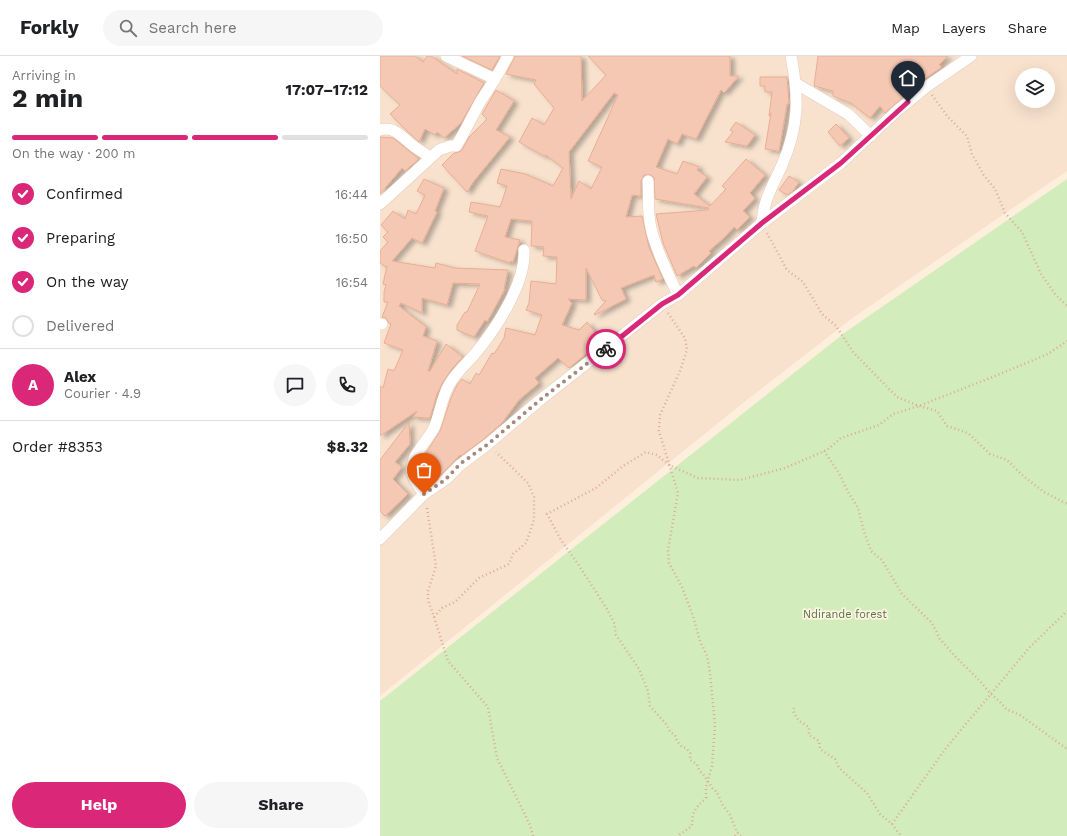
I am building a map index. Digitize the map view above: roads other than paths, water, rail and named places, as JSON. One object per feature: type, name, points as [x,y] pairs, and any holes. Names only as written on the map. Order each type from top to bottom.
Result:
[{"type":"street","points":[[446,56],[495,79]]},
{"type":"street","points":[[380,204],[438,150],[450,146],[456,146],[480,102],[508,56]]},
{"type":"street","points":[[762,223],[763,208],[782,165],[795,127],[797,108],[791,56]]},
{"type":"street","points":[[382,534],[424,494],[445,480],[460,464],[488,444],[540,400],[636,326],[662,304],[678,295],[762,223],[841,163],[898,110],[926,87],[971,56]]},
{"type":"street","points":[[795,83],[848,114],[871,136]]},
{"type":"street","points":[[380,130],[390,129],[394,131],[411,145],[430,157]]},
{"type":"street","points":[[648,181],[651,228],[660,254],[678,295]]},
{"type":"street","points":[[424,494],[413,476],[412,465],[414,459],[430,436],[436,424],[448,386],[489,335],[512,297],[522,274],[524,250]]},
{"type":"park label","name":"Ndirande forest","points":[[845,614]]}]
